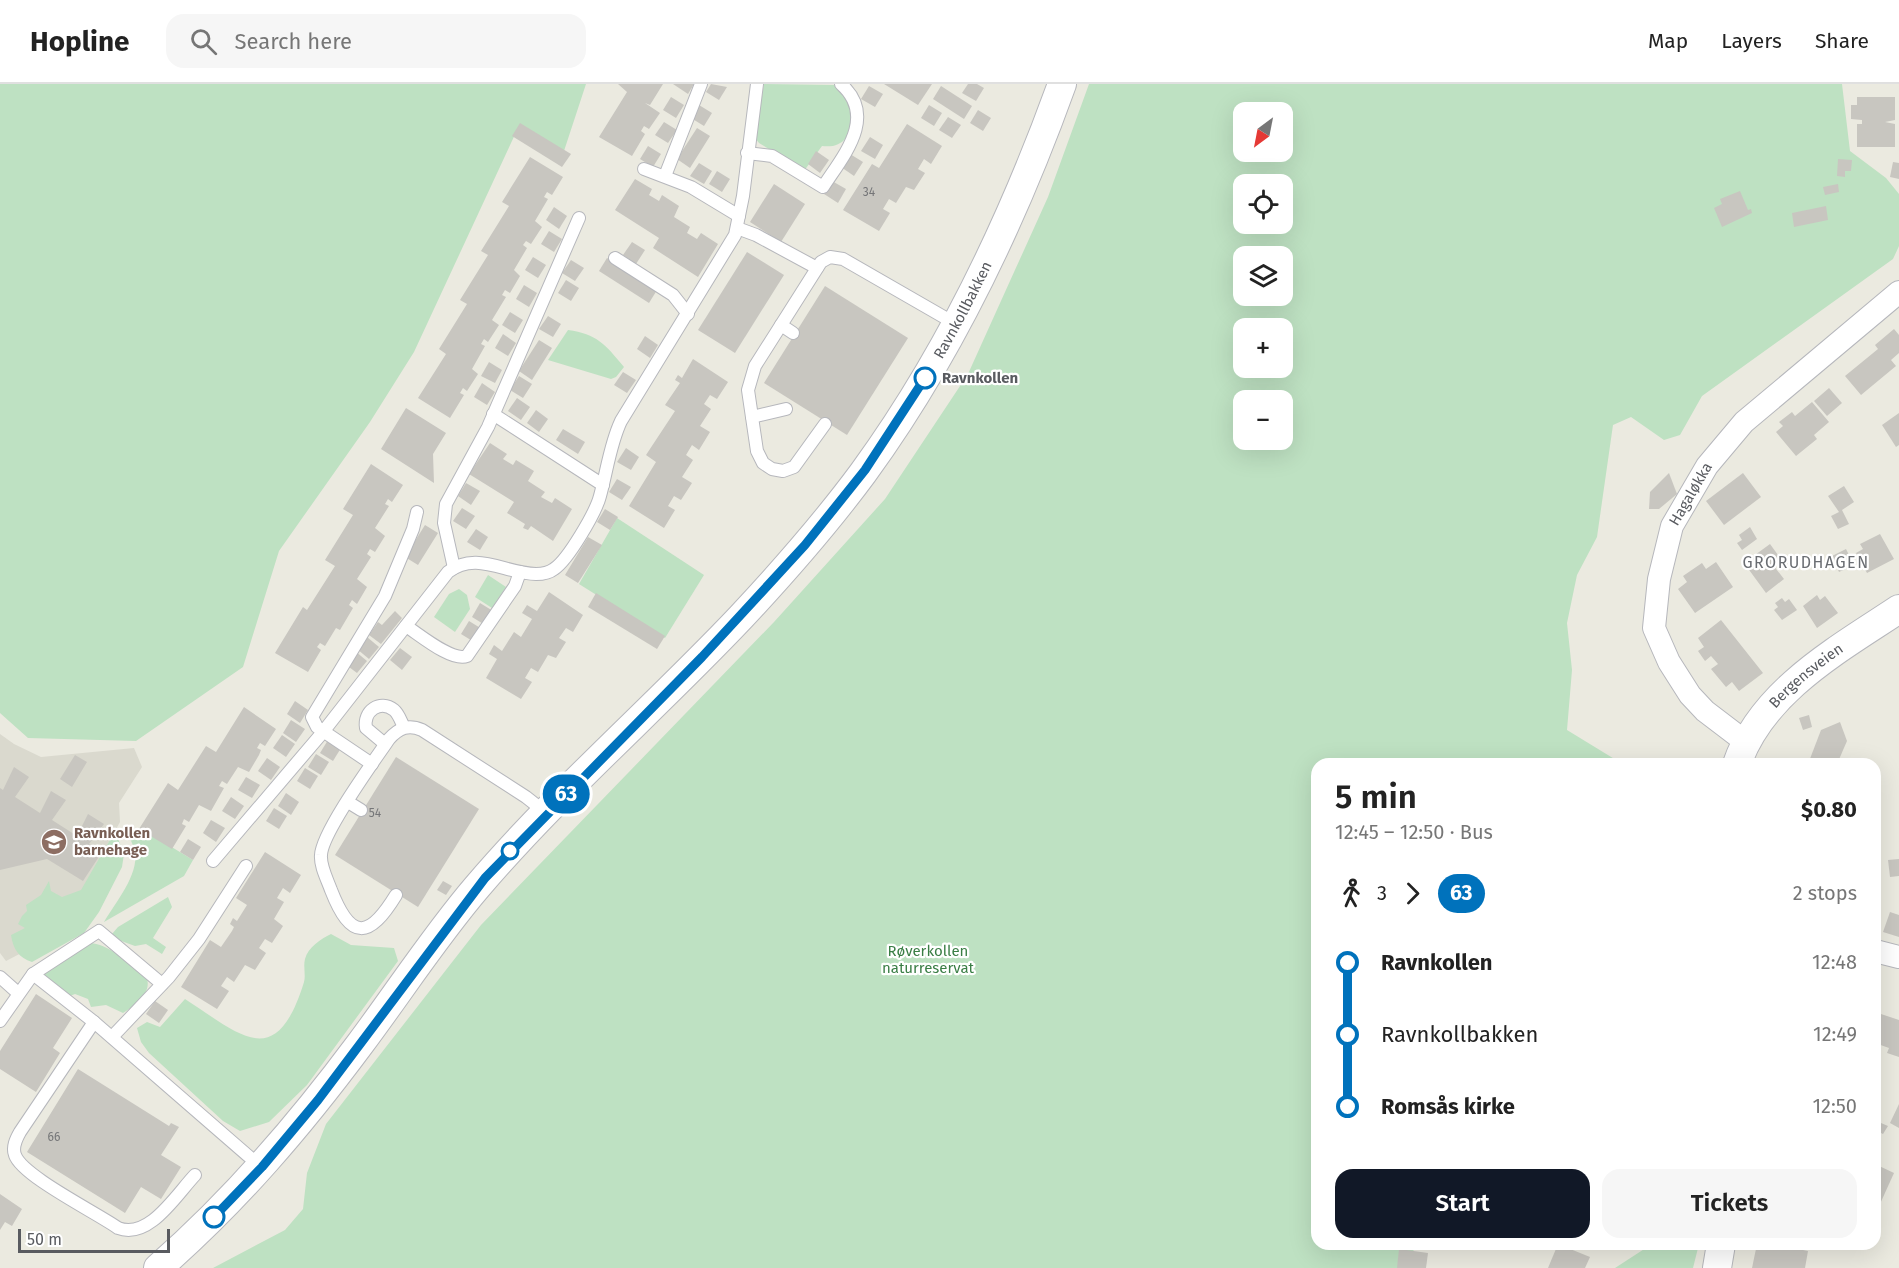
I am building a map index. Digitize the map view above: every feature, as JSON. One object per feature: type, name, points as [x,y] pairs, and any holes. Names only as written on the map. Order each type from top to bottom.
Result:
[{"type":"street","name":"Ravnkollbakken","points":[[159,1268],[213,1219],[262,1167],[318,1100],[474,891],[743,615],[818,530],[865,470],[894,428],[956,324],[1010,216],[1062,84]]},
{"type":"street","name":"Hagaløkka","points":[[1742,753],[1690,695],[1669,662],[1654,628],[1659,579],[1672,526],[1707,466],[1744,422],[1899,292]]},
{"type":"street","name":"Bergensveien","points":[[1742,753],[1773,705],[1789,688],[1853,639],[1899,609]]},
{"type":"street","points":[[1881,952],[1899,957]]},
{"type":"street","points":[[1717,1268],[1719,1250]]},
{"type":"lane","points":[[665,176],[701,84]]},
{"type":"lane","points":[[213,861],[323,732],[454,568],[468,562],[479,562],[520,572],[544,573],[560,564],[596,506],[615,435],[621,421],[728,249],[738,222],[757,84]]},
{"type":"lane","points":[[747,153],[772,156],[823,187],[857,130],[857,109],[851,95],[841,84]]},
{"type":"lane","points":[[644,169],[706,195],[756,235],[817,268]]},
{"type":"lane","points":[[454,568],[444,523],[444,510],[494,414],[579,218]]},
{"type":"lane","points":[[615,258],[673,295],[688,314]]},
{"type":"lane","points":[[825,424],[798,464],[788,471],[778,471],[767,466],[759,457],[748,390],[750,378],[780,325],[817,268],[827,258],[843,259],[956,324]]},
{"type":"lane","points":[[780,325],[794,333]]},
{"type":"lane","points":[[752,417],[786,410]]},
{"type":"lane","points":[[494,414],[603,485]]},
{"type":"lane","points":[[372,764],[323,732],[314,724],[313,714],[385,596],[413,529],[417,512]]},
{"type":"lane","points":[[406,626],[450,655],[461,658],[467,656],[515,586],[520,572]]},
{"type":"lane","points":[[386,744],[373,736],[366,728],[366,717],[372,709],[381,705],[392,709],[404,727]]},
{"type":"lane","points":[[396,895],[382,917],[371,926],[354,926],[341,913],[324,873],[320,856],[325,839],[372,764],[393,734],[404,727],[412,726],[422,730],[526,796],[547,814]]},
{"type":"lane","points":[[348,802],[361,810]]},
{"type":"lane","points":[[112,1037],[162,984],[199,939],[246,866]]},
{"type":"lane","points":[[0,1021],[18,993],[42,965],[99,932],[162,984]]},
{"type":"lane","points":[[33,974],[112,1037],[262,1167]]},
{"type":"lane","points":[[0,977],[18,993]]},
{"type":"lane","points":[[94,1022],[20,1132],[14,1149],[18,1161],[32,1174],[118,1228],[130,1232],[145,1227],[195,1175]]},
{"type":"shaded area","name":"Ravnkollen barnehage","points":[[0,734],[14,744],[41,757],[134,748],[142,767],[119,803],[120,822],[103,852],[73,918],[58,934],[6,961],[0,953]]},
{"type":"green space","points":[[0,84],[586,84],[563,154],[518,128],[414,352],[370,422],[279,551],[243,667],[136,741],[28,738],[0,713]]},
{"type":"green space","points":[[764,84],[834,85],[846,97],[851,108],[852,125],[845,139],[832,146],[822,146],[804,171],[759,143],[755,138]]},
{"type":"green space","name":"Røverkollen naturreservat","points":[[1089,84],[1842,84],[1850,151],[1886,178],[1899,194],[1899,246],[1893,259],[1702,396],[1680,435],[1664,440],[1631,417],[1613,425],[1597,537],[1577,575],[1567,623],[1572,670],[1567,730],[1613,758],[1311,758],[1311,1250],[1413,1250],[1420,1268],[213,1268],[285,1230],[303,1209],[307,1173],[326,1124],[481,925],[774,622],[885,499],[968,374],[1048,197]]},
{"type":"green space","points":[[568,330],[586,334],[606,346],[624,367],[616,377],[611,379],[548,360]]},
{"type":"green space","points":[[617,518],[704,575],[665,638],[579,584]]},
{"type":"green space","points":[[488,575],[506,587],[492,608],[475,597]]},
{"type":"green space","points":[[459,589],[467,595],[470,609],[455,632],[434,617],[449,594]]},
{"type":"green space","points":[[142,829],[193,860],[184,876],[104,922],[133,870],[135,852],[128,834]]},
{"type":"green space","points":[[115,831],[124,854],[122,867],[99,912],[84,933],[32,962],[24,958],[15,949],[11,935],[25,928],[18,924],[27,911],[26,905],[41,895],[49,881],[51,891],[62,897],[81,890]]},
{"type":"green space","points":[[168,897],[172,907],[153,938],[166,947],[162,954],[146,944],[135,946],[113,938],[112,934],[118,927]]},
{"type":"green space","points":[[331,934],[351,945],[394,948],[398,961],[307,1085],[269,1122],[240,1131],[223,1121],[149,1053],[141,1042],[137,1028],[147,1022],[160,1027],[185,999],[240,1033],[255,1038],[269,1037],[281,1028],[293,1010],[304,982],[304,962],[309,951]]},
{"type":"green space","points":[[89,943],[104,946],[145,974],[148,986],[146,992],[138,1002],[123,1013],[106,1005],[91,1007],[88,999],[75,994],[67,997],[44,976]]},
{"type":"green space","points":[[1643,1250],[1698,1250],[1693,1268],[1615,1268]]},
{"type":"building","points":[[618,84],[663,84],[650,105],[645,103],[660,113],[649,129],[644,126],[641,131],[645,134],[632,156],[599,137],[627,92]]},
{"type":"building","points":[[673,84],[694,84],[688,94]]},
{"type":"building","points":[[711,84],[727,87],[719,100],[706,92]]},
{"type":"building","points":[[884,84],[932,84],[918,105]]},
{"type":"building","points":[[968,84],[977,84],[984,88],[976,101],[962,93]]},
{"type":"building","points":[[869,86],[883,94],[875,107],[861,99]]},
{"type":"building","points":[[941,86],[972,106],[964,119],[933,99]]},
{"type":"building","points":[[671,97],[684,105],[676,118],[663,110]]},
{"type":"building","points":[[1857,97],[1895,97],[1895,120],[1885,122],[1895,124],[1895,147],[1857,147],[1857,124],[1862,124],[1862,120],[1851,119],[1851,105],[1857,105]]},
{"type":"building","points":[[699,105],[712,113],[704,126],[691,118]]},
{"type":"building","points":[[929,105],[942,113],[934,126],[921,118]]},
{"type":"building","points":[[978,110],[991,118],[983,131],[970,123]]},
{"type":"building","points":[[948,117],[961,125],[952,138],[939,130]]},
{"type":"building","points":[[664,122],[677,130],[668,143],[655,135]]},
{"type":"building","points":[[520,123],[571,154],[562,167],[512,136]]},
{"type":"building","points":[[907,124],[942,146],[931,164],[924,159],[918,169],[925,173],[914,190],[906,187],[896,203],[889,199],[883,209],[890,213],[879,231],[843,210],[872,164],[879,168]]},
{"type":"building","points":[[697,128],[710,136],[690,168],[677,159]]},
{"type":"building","points":[[870,137],[883,145],[875,159],[861,151]]},
{"type":"building","points":[[648,146],[661,154],[653,167],[640,159]]},
{"type":"building","points":[[816,151],[829,160],[820,173],[808,164]]},
{"type":"building","points":[[850,154],[863,162],[854,176],[841,167]]},
{"type":"building","points":[[530,157],[563,177],[552,195],[547,192],[544,197],[548,199],[535,221],[542,227],[531,244],[526,241],[523,245],[527,248],[514,270],[520,276],[510,293],[505,290],[502,295],[506,297],[492,320],[499,325],[488,342],[484,339],[481,344],[485,346],[472,369],[478,374],[467,391],[463,388],[460,393],[464,395],[450,418],[418,398],[446,354],[439,349],[467,304],[460,300],[488,255],[481,251],[509,206],[502,202]]},
{"type":"building","points":[[1838,159],[1852,160],[1851,171],[1845,171],[1845,177],[1837,176]]},
{"type":"building","points":[[1893,162],[1899,163],[1899,179],[1890,177]]},
{"type":"building","points":[[699,163],[712,171],[704,184],[690,176]]},
{"type":"building","points":[[717,171],[730,179],[722,192],[709,184]]},
{"type":"building","points":[[635,179],[652,189],[649,195],[659,201],[662,195],[679,206],[674,217],[690,227],[687,233],[697,239],[701,233],[718,244],[698,277],[653,248],[659,238],[615,210]]},
{"type":"building","points":[[832,181],[846,189],[838,203],[824,194]]},
{"type":"building","points":[[774,184],[805,204],[781,242],[750,222]]},
{"type":"building","points":[[1838,184],[1839,192],[1825,195],[1823,187]]},
{"type":"building","points":[[1740,191],[1748,210],[1751,209],[1752,213],[1722,227],[1714,208],[1722,204],[1720,199]]},
{"type":"building","points":[[1826,206],[1828,220],[1794,227],[1792,213]]},
{"type":"building","points":[[554,207],[567,216],[559,229],[546,220]]},
{"type":"building","points":[[549,231],[562,239],[554,252],[541,244]]},
{"type":"building","points":[[632,242],[645,250],[636,264],[623,255]]},
{"type":"building","points":[[747,252],[784,275],[735,353],[698,330]]},
{"type":"building","points":[[533,257],[546,265],[538,278],[525,270]]},
{"type":"building","points":[[607,258],[657,290],[649,303],[599,271]]},
{"type":"building","points":[[571,260],[584,268],[575,281],[562,273]]},
{"type":"building","points":[[566,280],[579,288],[571,301],[558,293]]},
{"type":"building","points":[[524,285],[537,293],[529,307],[516,299]]},
{"type":"building","points":[[825,286],[908,338],[847,435],[764,383]]},
{"type":"building","points":[[510,312],[523,320],[515,333],[502,325]]},
{"type":"building","points":[[548,316],[561,324],[553,337],[539,329]]},
{"type":"building","points":[[1894,329],[1899,335],[1899,353],[1891,360],[1896,366],[1861,395],[1845,376],[1878,349],[1875,345]]},
{"type":"building","points":[[503,334],[516,343],[508,356],[495,348]]},
{"type":"building","points":[[645,336],[658,345],[650,358],[637,349]]},
{"type":"building","points":[[539,340],[552,348],[532,380],[519,371]]},
{"type":"building","points":[[693,359],[728,382],[717,399],[710,395],[704,404],[711,409],[700,426],[710,432],[699,450],[692,445],[686,455],[693,460],[682,477],[692,483],[681,500],[674,496],[668,506],[675,510],[664,528],[629,506],[656,462],[646,455],[675,411],[665,405],[680,383],[675,380],[678,375],[682,378]]},
{"type":"building","points":[[489,362],[502,370],[495,383],[481,376]]},
{"type":"building","points":[[623,372],[636,380],[627,393],[614,385]]},
{"type":"building","points":[[519,376],[532,384],[523,398],[510,390]]},
{"type":"building","points":[[482,383],[495,392],[487,405],[474,397]]},
{"type":"building","points":[[1829,388],[1842,403],[1827,416],[1814,401]]},
{"type":"building","points":[[517,398],[530,407],[521,420],[508,411]]},
{"type":"building","points":[[1812,402],[1829,422],[1814,435],[1817,439],[1796,456],[1776,432],[1783,426],[1779,422],[1792,412],[1795,416]]},
{"type":"building","points":[[406,408],[446,433],[433,454],[434,483],[381,449]]},
{"type":"building","points":[[536,410],[548,419],[539,432],[527,423]]},
{"type":"building","points":[[1899,413],[1899,445],[1896,447],[1882,425]]},
{"type":"building","points":[[563,429],[585,442],[578,454],[556,440]]},
{"type":"building","points":[[490,443],[507,454],[503,459],[513,465],[516,460],[534,471],[528,481],[545,492],[541,497],[552,503],[555,498],[572,509],[553,541],[531,526],[528,530],[523,528],[525,524],[507,513],[514,502],[469,474]]},
{"type":"building","points":[[626,448],[639,457],[631,470],[617,462]]},
{"type":"building","points":[[371,464],[403,485],[392,502],[388,499],[385,504],[389,506],[375,528],[385,536],[375,552],[370,549],[367,554],[371,557],[357,579],[367,587],[357,604],[352,600],[349,605],[353,608],[340,630],[336,628],[325,646],[320,643],[317,647],[321,650],[308,672],[275,653],[303,607],[307,610],[335,566],[325,560],[353,515],[343,509]]},
{"type":"building","points":[[1669,473],[1677,494],[1659,509],[1649,509],[1650,492]]},
{"type":"building","points":[[1743,473],[1761,497],[1724,525],[1706,501]]},
{"type":"building","points":[[617,479],[631,487],[622,500],[609,492]]},
{"type":"building","points":[[466,483],[480,491],[471,505],[458,496]]},
{"type":"building","points":[[1844,486],[1854,502],[1842,510],[1849,524],[1838,529],[1831,516],[1839,512],[1828,496]]},
{"type":"building","points":[[462,508],[475,516],[466,529],[453,521]]},
{"type":"building","points":[[605,509],[618,517],[610,530],[597,522]]},
{"type":"building","points":[[425,525],[438,533],[418,565],[405,557]]},
{"type":"building","points":[[1750,527],[1757,539],[1742,550],[1737,543],[1742,540],[1739,535]]},
{"type":"building","points":[[476,529],[488,537],[480,550],[467,542]]},
{"type":"building","points":[[1880,534],[1894,559],[1867,573],[1856,553],[1863,549],[1860,544]]},
{"type":"building","points":[[588,537],[602,545],[578,583],[565,575]]},
{"type":"building","points":[[1770,544],[1781,559],[1773,565],[1784,579],[1766,593],[1744,563]]},
{"type":"building","points":[[1846,549],[1854,565],[1839,572],[1832,556]]},
{"type":"building","points":[[1716,562],[1733,587],[1695,613],[1678,589],[1687,582],[1683,576],[1702,563],[1706,569]]},
{"type":"building","points":[[549,592],[583,615],[573,632],[566,628],[559,638],[566,642],[556,658],[548,655],[538,672],[531,668],[525,678],[532,682],[521,699],[486,678],[497,659],[489,654],[494,645],[502,651],[514,632],[521,637],[532,619],[522,613],[527,605],[537,611]]},
{"type":"building","points":[[596,593],[665,636],[657,649],[588,607]]},
{"type":"building","points":[[1817,595],[1820,600],[1825,596],[1838,613],[1817,628],[1803,606]]},
{"type":"building","points":[[1782,598],[1785,602],[1789,599],[1797,610],[1782,620],[1774,610],[1778,607],[1775,603]]},
{"type":"building","points":[[480,603],[493,611],[485,625],[472,617]]},
{"type":"building","points":[[395,611],[402,618],[381,644],[369,635],[378,622],[382,625]]},
{"type":"building","points":[[1721,620],[1763,673],[1739,691],[1732,682],[1726,687],[1711,669],[1718,664],[1711,656],[1705,661],[1698,651],[1704,647],[1698,638]]},
{"type":"building","points":[[469,621],[482,629],[474,642],[461,634]]},
{"type":"building","points":[[367,637],[379,647],[369,659],[357,649]]},
{"type":"building","points":[[400,648],[412,657],[402,670],[390,660]]},
{"type":"building","points":[[355,651],[367,661],[357,673],[345,664]]},
{"type":"building","points":[[295,701],[308,710],[300,723],[287,714]]},
{"type":"building","points":[[244,707],[276,729],[265,746],[260,743],[257,748],[261,750],[249,772],[238,767],[227,784],[222,781],[219,786],[224,788],[211,811],[199,805],[189,822],[184,819],[182,824],[186,826],[172,849],[139,829],[168,783],[178,790],[206,746],[216,752]]},
{"type":"building","points":[[1809,715],[1812,727],[1803,730],[1799,718]]},
{"type":"building","points":[[291,720],[305,729],[296,742],[283,733]]},
{"type":"building","points":[[1840,722],[1847,741],[1840,758],[1810,758],[1821,730]]},
{"type":"building","points":[[282,735],[295,744],[286,757],[273,748]]},
{"type":"building","points":[[328,740],[341,748],[333,761],[320,753]]},
{"type":"building","points":[[316,754],[329,762],[321,775],[308,767]]},
{"type":"building","points":[[75,755],[87,762],[72,787],[60,779]]},
{"type":"building","points":[[396,757],[479,809],[418,907],[335,855]]},
{"type":"building","points":[[267,758],[280,767],[271,780],[258,771]]},
{"type":"building","points":[[14,767],[29,777],[15,797],[40,813],[51,791],[66,800],[52,820],[77,836],[88,814],[104,824],[89,844],[102,852],[83,881],[47,859],[0,870],[0,788],[3,790]]},
{"type":"building","points":[[305,768],[318,776],[310,789],[297,781]]},
{"type":"building","points":[[246,777],[260,785],[252,798],[238,790]]},
{"type":"building","points":[[286,793],[299,802],[291,815],[278,806]]},
{"type":"building","points":[[231,797],[244,806],[235,819],[222,811]]},
{"type":"building","points":[[274,808],[287,816],[279,829],[266,821]]},
{"type":"building","points":[[211,820],[225,828],[216,842],[203,833]]},
{"type":"building","points":[[188,839],[201,847],[193,860],[180,852]]},
{"type":"building","points":[[265,852],[301,875],[290,893],[283,888],[277,898],[284,902],[274,919],[283,926],[272,943],[265,939],[259,948],[266,953],[255,970],[245,965],[234,982],[227,977],[221,986],[229,991],[217,1009],[181,987],[210,940],[221,947],[232,931],[234,927],[230,924],[233,918],[237,921],[247,905],[236,898]]},
{"type":"building","points":[[1899,859],[1899,876],[1890,877],[1888,860]]},
{"type":"building","points":[[443,881],[452,886],[446,895],[437,890]]},
{"type":"building","points":[[1890,912],[1899,915],[1899,937],[1883,932]]},
{"type":"building","points":[[36,994],[72,1018],[53,1048],[60,1053],[36,1092],[0,1069],[0,1051]]},
{"type":"building","points":[[155,1001],[168,1010],[159,1023],[146,1014]]},
{"type":"building","points":[[1881,1014],[1899,1020],[1899,1057],[1887,1053],[1889,1048],[1881,1045]]},
{"type":"building","points":[[78,1069],[169,1126],[171,1123],[179,1127],[161,1155],[181,1167],[161,1199],[141,1187],[125,1213],[27,1152]]},
{"type":"building","points":[[1899,1104],[1899,1128],[1890,1123]]},
{"type":"building","points":[[1881,1123],[1888,1126],[1883,1134],[1881,1133]]},
{"type":"building","points":[[1881,1167],[1894,1173],[1881,1202]]},
{"type":"building","points":[[0,1194],[22,1209],[12,1226],[5,1222],[0,1230]]},
{"type":"building","points":[[1399,1250],[1428,1253],[1426,1268],[1397,1268]]},
{"type":"building","points":[[1556,1250],[1573,1250],[1590,1257],[1585,1268],[1548,1268]]},
{"type":"building","points":[[1756,1250],[1808,1251],[1805,1268],[1752,1268]]},
{"type":"bus line","name":"63","points":[[214,1217],[243,1189],[318,1100],[444,930],[496,865],[743,615],[805,545],[865,470],[925,378]]},
{"type":"place","name":"Ravnkollen","points":[[925,378]]},
{"type":"place","name":"Ravnkollen barnehage","points":[[54,842]]},
{"type":"district","name":"GRORUDHAGEN","points":[[1806,562]]}]
